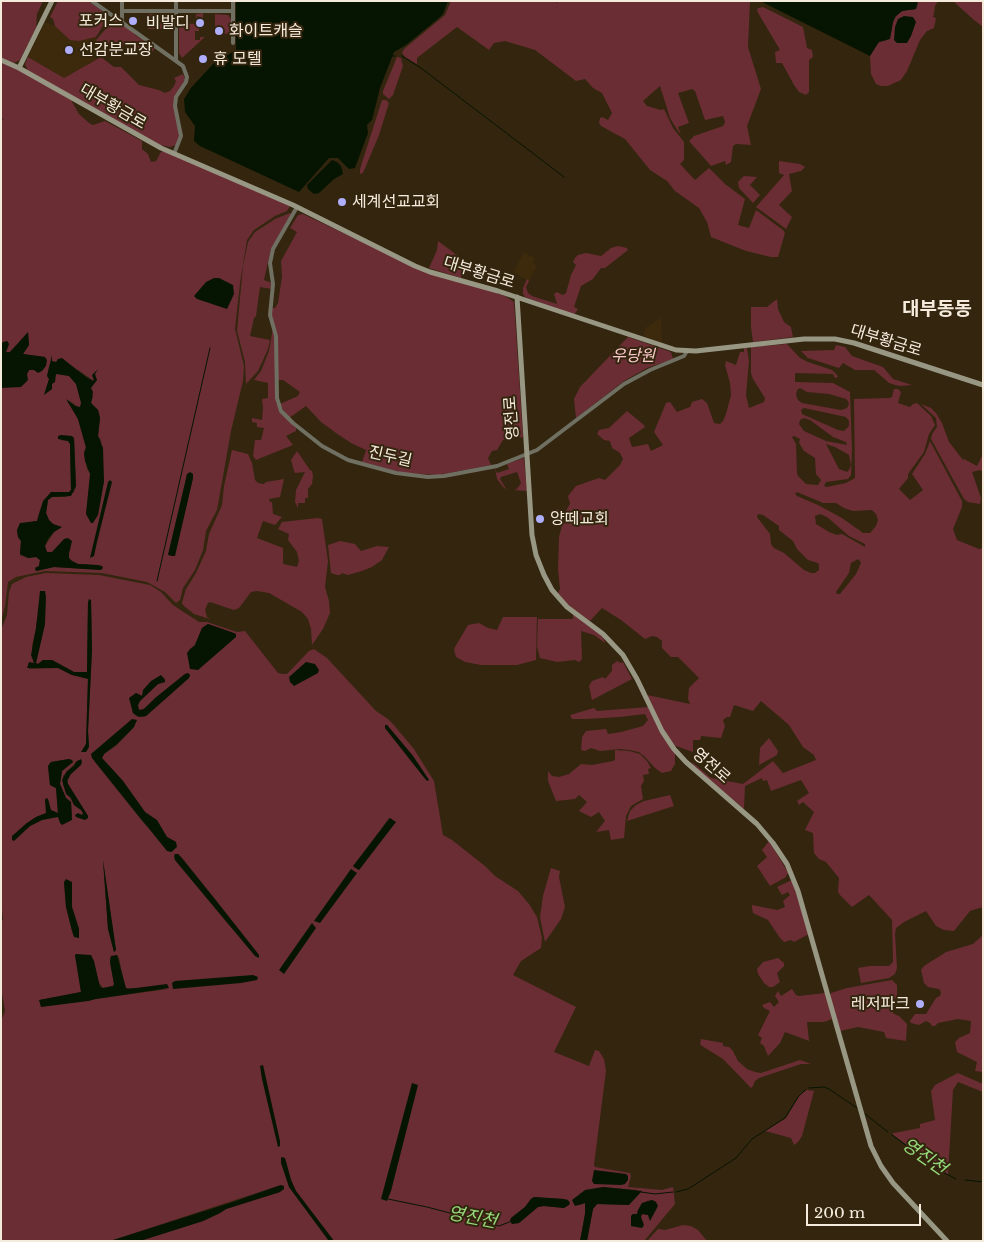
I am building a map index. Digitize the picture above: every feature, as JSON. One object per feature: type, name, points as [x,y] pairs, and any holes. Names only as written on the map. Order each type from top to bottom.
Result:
[{"type":"street","points":[[19,68],[52,1]]},
{"type":"street","points":[[92,1],[183,66],[187,76],[186,82],[176,96],[175,106],[181,136],[174,154]]},
{"type":"street","points":[[122,1],[122,21]]},
{"type":"street","points":[[176,1],[176,60]]},
{"type":"street","points":[[233,1],[234,43]]},
{"type":"street","points":[[122,11],[233,11]]},
{"type":"street","name":"대부황금로","points":[[1,60],[19,68],[138,136],[174,154],[297,207],[415,266],[669,348],[687,351],[804,339],[835,339],[854,343],[983,385]]},
{"type":"street","name":"진두길","points":[[297,207],[273,249],[270,266],[273,284],[270,315],[276,341],[277,398],[279,407],[288,419],[322,446],[343,458],[413,476],[436,477],[497,466],[527,455],[549,442],[624,384],[650,370],[684,356],[687,351]]},
{"type":"street","name":"영전로","points":[[517,298],[533,542],[544,575],[552,590],[567,607],[603,634],[623,655],[634,672],[662,731],[674,749],[686,762],[754,820],[780,852],[792,874],[798,891],[871,1146],[881,1166],[893,1183],[947,1241]]},
{"type":"shaded area","points":[[236,1],[448,1],[443,14],[439,18],[406,45],[394,52],[380,88],[372,120],[367,125],[368,133],[355,168],[349,169],[338,158],[329,158],[299,192],[200,146],[194,141],[195,126],[185,112],[184,99],[191,88],[213,64],[236,50]]},
{"type":"shaded area","points":[[760,1],[918,1],[916,9],[902,11],[895,17],[890,39],[879,42],[870,56]]},
{"type":"shaded area","points":[[904,16],[913,17],[916,22],[907,43],[897,43],[894,40],[895,27],[898,19]]},
{"type":"shaded area","name":"선감분교장","points":[[45,22],[55,26],[70,40],[96,37],[96,40],[105,49],[110,51],[64,78],[28,57]]},
{"type":"shaded area","points":[[332,160],[341,166],[343,174],[334,179],[319,193],[314,194],[308,189],[307,185]]},
{"type":"shaded area","points":[[524,252],[535,258],[533,263],[537,266],[529,281],[513,272]]},
{"type":"shaded area","points":[[219,278],[233,285],[234,294],[227,309],[197,299],[194,296],[206,282]]},
{"type":"shaded area","points":[[660,318],[662,343],[643,336],[645,328]]},
{"type":"shaded area","points":[[28,332],[29,345],[23,354],[45,357],[47,360],[46,366],[38,373],[34,370],[29,370],[27,374],[28,380],[21,387],[1,388],[1,343],[7,341],[9,344],[6,352],[10,352]]},
{"type":"shaded area","points":[[52,355],[52,361],[56,362],[62,358],[93,381],[92,375],[98,369],[95,374],[97,380],[91,388],[93,392],[91,403],[98,410],[100,418],[98,436],[103,448],[104,481],[98,515],[93,523],[91,523],[86,514],[90,474],[85,461],[84,453],[86,447],[78,419],[66,399],[75,406],[80,407],[81,403],[76,384],[69,376],[56,374],[52,389],[44,395],[49,379],[47,376]]},
{"type":"shaded area","points":[[58,436],[74,438],[76,486],[71,496],[52,497],[48,500],[46,513],[49,520],[53,524],[62,527],[54,532],[45,546],[47,552],[52,552],[64,539],[68,538],[72,541],[69,558],[72,561],[78,564],[102,566],[101,570],[54,567],[36,571],[35,568],[39,566],[40,560],[36,557],[28,558],[20,554],[21,541],[17,530],[20,523],[37,521],[43,501],[51,492],[69,492],[71,490],[70,444],[68,441],[58,439]]},
{"type":"shaded area","points":[[190,472],[193,474],[193,478],[175,556],[172,556],[168,555],[187,474]]},
{"type":"shaded area","points":[[110,480],[112,482],[94,556],[90,558],[108,482]]},
{"type":"shaded area","points":[[40,591],[45,591],[46,597],[45,624],[36,663],[38,664],[43,660],[52,660],[74,672],[87,672],[88,602],[89,599],[91,600],[92,650],[89,747],[86,752],[81,752],[86,744],[88,679],[72,675],[58,668],[27,668],[29,662],[34,663],[31,655]]},
{"type":"shaded area","points":[[208,624],[236,634],[236,637],[198,670],[190,669],[187,653],[195,645],[202,628]]},
{"type":"shaded area","points":[[306,662],[315,664],[319,670],[318,673],[294,686],[290,682],[289,677]]},
{"type":"shaded area","points":[[188,673],[190,675],[189,678],[146,716],[139,717],[133,713],[129,698],[136,693],[142,696],[143,690],[151,681],[161,675],[165,682],[158,684],[140,701],[138,705],[139,710],[144,709],[155,698]]},
{"type":"shaded area","points":[[132,719],[137,720],[134,727],[102,758],[123,781],[145,812],[157,820],[167,837],[176,842],[177,847],[171,852],[167,851],[92,758],[91,754]]},
{"type":"shaded area","points":[[385,725],[413,756],[429,780],[427,781],[422,775],[385,728]]},
{"type":"shaded area","points":[[69,759],[73,762],[62,771],[60,784],[66,798],[71,802],[72,820],[62,825],[58,817],[42,820],[30,826],[14,841],[12,840],[12,836],[27,823],[46,813],[46,798],[51,810],[58,813],[56,788],[50,785],[48,766],[51,762]]},
{"type":"shaded area","points":[[81,759],[81,765],[71,774],[67,781],[88,816],[85,820],[76,817],[75,815],[78,813],[82,815],[83,813],[66,794],[62,780],[67,771]]},
{"type":"shaded area","points":[[390,818],[396,822],[359,870],[353,866]]},
{"type":"shaded area","points":[[175,854],[182,858],[259,955],[259,958],[255,956],[175,860]]},
{"type":"shaded area","points":[[103,860],[116,950],[114,952],[108,929]]},
{"type":"shaded area","points":[[351,869],[357,873],[320,923],[314,921]]},
{"type":"shaded area","points":[[66,879],[72,882],[72,907],[79,929],[79,938],[74,937],[66,907],[64,882]]},
{"type":"shaded area","points":[[312,923],[316,928],[284,974],[279,970]]},
{"type":"shaded area","points":[[76,954],[91,955],[100,987],[113,986],[110,962],[111,956],[117,955],[126,988],[167,984],[169,988],[41,1007],[39,1000],[81,992]]},
{"type":"shaded area","points":[[253,975],[258,977],[257,980],[241,983],[173,989],[172,983],[175,981]]},
{"type":"shaded area","points":[[263,1065],[280,1141],[280,1146],[278,1147],[262,1079],[260,1066]]},
{"type":"shaded area","points":[[412,1083],[418,1085],[387,1201],[381,1199]]},
{"type":"shaded area","points":[[281,1157],[285,1158],[296,1191],[334,1241],[329,1241],[289,1187],[281,1163]]},
{"type":"shaded area","points":[[594,1170],[626,1174],[628,1180],[625,1184],[621,1185],[594,1184],[592,1181]]},
{"type":"shaded area","points":[[281,1185],[284,1186],[284,1189],[280,1192],[226,1209],[203,1221],[140,1241],[110,1241],[233,1202]]},
{"type":"shaded area","points":[[603,1187],[642,1191],[629,1205],[597,1204],[593,1209],[587,1241],[580,1241],[585,1203],[575,1206],[572,1200],[585,1190]]},
{"type":"shaded area","points":[[534,1197],[564,1199],[570,1203],[564,1208],[538,1207],[519,1223],[512,1224],[511,1218]]},
{"type":"shaded area","points":[[652,1200],[658,1206],[650,1221],[648,1215],[642,1214],[641,1217],[644,1225],[642,1228],[631,1226],[631,1216],[637,1214],[642,1203]]},
{"type":"green space","points":[[1,1],[43,1],[37,14],[36,28],[20,60],[14,63],[1,58]]},
{"type":"green space","points":[[58,1],[88,1],[101,10],[107,19],[96,37],[79,41],[70,40],[55,26],[53,19],[50,17]]},
{"type":"green space","points":[[451,1],[555,1],[557,3],[559,1],[750,1],[748,47],[761,89],[747,126],[751,145],[736,144],[733,146],[731,162],[726,165],[725,161],[711,166],[689,141],[694,136],[723,126],[725,122],[723,116],[705,120],[695,91],[692,89],[678,93],[689,123],[678,127],[681,135],[670,118],[660,86],[643,101],[647,106],[661,110],[664,109],[673,128],[684,142],[684,160],[680,164],[695,180],[709,168],[725,184],[745,199],[738,225],[749,228],[756,210],[783,230],[785,233],[778,257],[746,251],[711,237],[707,222],[699,208],[675,191],[667,181],[650,170],[625,139],[601,126],[599,123],[600,118],[608,120],[612,113],[602,93],[593,88],[585,79],[576,81],[535,50],[505,41],[494,43],[489,50],[457,27],[417,58],[417,64],[405,57],[402,53],[404,49],[445,15]]},
{"type":"green space","points":[[918,1],[938,1],[933,17],[936,18],[934,28],[927,31],[920,40],[907,71],[901,80],[888,86],[876,84],[871,74],[870,56],[875,46],[879,42],[887,40],[898,13],[913,10],[917,7]]},
{"type":"green space","points":[[953,1],[983,1],[983,27],[974,20]]},
{"type":"green space","points":[[763,7],[803,27],[807,48],[812,50],[813,57],[809,60],[809,92],[806,95],[799,92],[782,63],[776,63],[775,52],[780,50],[757,11],[758,8]]},
{"type":"green space","points":[[203,13],[203,18],[197,16],[199,31],[195,31],[195,40],[205,37],[182,58],[179,53],[179,23],[196,24],[196,14]]},
{"type":"green space","points":[[148,14],[173,14],[174,29],[148,29]]},
{"type":"green space","points":[[215,14],[228,15],[231,19],[231,34],[215,33]]},
{"type":"green space","points":[[117,19],[134,31],[135,35],[155,48],[150,55],[146,51],[143,54],[130,43],[127,46],[121,44],[110,51],[105,49],[96,40]]},
{"type":"green space","points":[[28,57],[64,78],[101,57],[114,67],[121,67],[139,85],[165,93],[174,86],[176,81],[174,78],[183,74],[185,79],[174,106],[179,132],[176,145],[170,147],[160,145],[28,71],[25,64]]},
{"type":"green space","points":[[397,57],[401,58],[403,66],[393,95],[389,99],[383,94],[383,91]]},
{"type":"green space","points":[[1,62],[71,100],[79,114],[89,123],[93,125],[105,121],[142,141],[142,149],[148,154],[151,162],[156,161],[161,152],[164,151],[290,206],[287,211],[275,216],[254,230],[247,240],[235,329],[244,366],[243,381],[231,431],[217,510],[206,531],[203,550],[195,570],[183,588],[180,600],[176,603],[165,592],[147,582],[102,573],[45,571],[16,577],[8,582],[1,621],[1,388],[27,374],[29,370],[34,370],[45,357],[23,354],[29,345],[28,333],[10,352],[6,352],[9,344],[7,341],[1,343],[1,119],[4,120],[1,117]],"holes":[[[52,358],[52,361],[78,370],[94,381],[92,375],[97,380],[90,388],[93,397],[91,403],[98,410],[100,418],[98,436],[101,440],[104,481],[98,515],[91,522],[86,514],[91,474],[87,469],[84,453],[86,448],[78,419],[68,400],[80,408],[82,403],[76,384],[69,376],[61,374],[56,374],[45,394]],[[74,438],[76,486],[74,492],[66,497],[52,497],[48,500],[46,513],[49,520],[61,527],[54,532],[45,546],[47,552],[52,552],[57,547],[71,547],[69,558],[72,561],[78,564],[88,564],[101,570],[54,567],[36,571],[35,568],[39,566],[40,560],[36,557],[28,558],[20,555],[21,541],[17,530],[20,524],[37,521],[40,510],[51,492],[69,492],[71,490],[70,444],[68,441],[60,440]],[[187,474],[193,478],[178,540],[168,555]]]},
{"type":"green space","points":[[382,100],[386,100],[389,103],[379,135],[363,173],[360,174],[360,169]]},
{"type":"green space","points":[[779,161],[800,164],[805,167],[801,171],[789,174],[792,191],[779,205],[792,217],[786,229],[756,207],[784,175],[779,173]]},
{"type":"green space","points":[[744,176],[757,177],[750,185],[760,195],[753,203],[739,188],[738,182]]},
{"type":"green space","points":[[290,213],[270,253],[264,280],[272,283],[272,289],[260,287],[256,316],[250,336],[270,340],[268,349],[258,371],[246,384],[245,362],[237,331],[243,266],[248,242],[255,232],[275,219]]},
{"type":"green space","points":[[303,214],[394,257],[505,296],[514,302],[523,437],[503,440],[497,450],[492,451],[488,458],[491,465],[438,475],[403,473],[362,462],[366,450],[351,443],[321,422],[306,406],[289,418],[286,415],[280,404],[298,396],[300,392],[283,380],[278,380],[277,339],[271,316],[271,308],[275,308],[278,303],[282,277],[281,261],[297,232],[290,228],[298,215]]},
{"type":"green space","points":[[438,241],[465,261],[461,278],[429,268],[437,250]]},
{"type":"green space","points":[[618,246],[628,250],[605,268],[601,268],[593,279],[581,286],[574,307],[578,309],[574,315],[525,297],[523,294],[523,288],[527,279],[529,281],[526,287],[528,293],[557,304],[554,294],[557,292],[563,295],[566,293],[576,265],[573,262],[578,255],[586,253],[601,256],[611,248]]},
{"type":"green space","points":[[777,299],[778,309],[784,322],[791,327],[793,337],[753,342],[751,307],[767,307]]},
{"type":"green space","points":[[273,328],[276,402],[282,414],[296,428],[296,431],[286,436],[293,445],[256,460],[253,456],[255,440],[261,440],[264,428],[257,427],[257,423],[252,422],[252,418],[262,420],[262,399],[268,398],[268,383],[254,380],[261,371],[269,351]]},
{"type":"green space","name":"우당원","points":[[628,337],[671,352],[673,359],[647,368],[624,381],[576,418],[574,399],[580,387]]},
{"type":"green space","points":[[787,344],[800,358],[832,370],[838,377],[835,378],[833,374],[795,373],[795,382],[833,383],[850,392],[852,450],[851,475],[848,479],[826,482],[824,486],[846,483],[855,478],[854,399],[889,398],[892,397],[894,389],[898,389],[901,392],[898,403],[910,407],[917,403],[931,416],[935,425],[929,434],[924,452],[899,489],[910,500],[923,490],[912,474],[925,454],[930,441],[962,501],[962,507],[953,529],[957,540],[979,549],[983,548],[983,907],[970,911],[954,931],[944,930],[936,926],[926,911],[896,928],[897,968],[895,974],[889,978],[861,983],[858,968],[889,966],[893,962],[892,920],[869,895],[852,907],[838,892],[839,878],[826,862],[819,859],[814,853],[813,833],[805,830],[814,812],[803,802],[799,805],[797,801],[809,793],[801,780],[771,791],[767,780],[763,781],[762,778],[745,786],[744,809],[693,766],[692,762],[711,778],[743,784],[773,761],[783,773],[816,760],[814,755],[803,747],[789,725],[761,701],[753,711],[734,705],[730,717],[723,720],[725,726],[721,738],[701,736],[700,740],[693,740],[693,752],[673,745],[658,720],[647,695],[690,704],[688,699],[689,688],[699,678],[678,657],[671,657],[662,648],[662,641],[657,637],[652,636],[645,639],[602,608],[590,621],[569,606],[558,593],[560,589],[558,569],[559,537],[563,522],[552,516],[551,510],[557,509],[565,512],[570,504],[568,496],[576,486],[599,478],[605,480],[620,465],[623,459],[620,453],[612,448],[610,441],[604,440],[597,434],[599,430],[609,428],[627,411],[645,427],[629,438],[632,447],[648,444],[651,451],[663,445],[654,432],[666,403],[670,402],[677,412],[690,407],[692,402],[702,399],[707,403],[714,423],[720,424],[726,414],[731,395],[725,365],[726,361],[736,365],[740,352],[744,352],[744,348],[747,348],[749,361],[746,395],[749,408],[764,402],[765,398],[751,373],[751,347]],"holes":[[[800,388],[807,392],[829,394],[846,399],[849,404],[847,408],[841,410],[802,403],[796,395],[797,390]],[[804,408],[846,417],[849,421],[849,426],[844,431],[838,430],[802,414],[801,410]],[[804,418],[810,420],[833,437],[846,442],[847,445],[826,441],[804,431],[799,424],[800,420]],[[794,436],[800,439],[799,443],[804,451],[815,458],[816,474],[821,480],[818,485],[806,484],[798,476],[796,444],[792,437]],[[826,444],[849,455],[851,465],[847,472],[839,469]],[[797,492],[823,503],[836,503],[853,511],[872,510],[878,520],[876,526],[870,533],[863,533],[842,518],[795,494]],[[758,514],[763,515],[779,526],[779,530],[793,541],[797,549],[808,560],[818,563],[819,570],[815,573],[804,570],[771,544],[770,534],[757,517]],[[820,514],[827,517],[849,536],[865,544],[865,547],[842,534],[837,535],[829,532],[816,524],[815,516]],[[858,559],[861,563],[856,574],[840,594],[836,592],[849,573],[851,563]]]},
{"type":"green space","points":[[836,345],[845,347],[852,356],[883,367],[893,379],[912,385],[901,386],[889,383],[874,370],[855,370],[843,363],[839,368],[808,358],[801,351],[834,350]]},
{"type":"green space","points":[[921,404],[931,408],[936,413],[949,442],[963,460],[977,466],[983,454],[983,472],[980,470],[972,472],[981,498],[980,504],[968,502],[964,499],[931,439],[937,427],[936,418]]},
{"type":"green space","points":[[232,450],[248,454],[252,463],[255,480],[258,483],[264,484],[284,479],[280,497],[269,499],[272,502],[273,514],[282,517],[275,525],[263,521],[257,538],[283,548],[283,564],[297,567],[299,561],[297,552],[288,540],[289,534],[278,529],[282,522],[322,519],[328,561],[325,587],[330,613],[323,629],[312,645],[308,619],[302,612],[269,593],[251,592],[239,608],[234,610],[210,602],[205,610],[207,617],[210,619],[194,614],[182,603],[186,589],[206,551],[209,534],[222,505]]},
{"type":"green space","points":[[297,451],[312,471],[313,476],[312,484],[308,489],[308,498],[305,498],[305,503],[298,503],[298,508],[295,502],[296,490],[305,472],[295,473],[294,471],[291,460]]},
{"type":"green space","points":[[524,458],[527,491],[514,490],[521,483],[517,472],[501,477],[500,479],[506,489],[504,488],[497,479],[495,468],[497,473],[509,469],[507,464]]},
{"type":"green space","points":[[340,541],[355,544],[361,551],[377,546],[389,547],[382,560],[372,567],[348,575],[342,573],[337,575],[331,573],[328,545]]},
{"type":"green space","points":[[46,573],[99,575],[150,585],[161,592],[173,605],[199,622],[207,622],[237,632],[245,631],[278,673],[287,674],[309,651],[314,649],[327,658],[376,711],[393,724],[414,749],[434,781],[443,835],[485,866],[495,876],[518,891],[537,917],[542,938],[541,948],[521,961],[513,975],[576,1007],[554,1052],[589,1066],[595,1050],[599,1051],[604,1059],[606,1071],[595,1167],[630,1173],[628,1187],[662,1190],[673,1187],[675,1204],[645,1240],[587,1241],[593,1208],[598,1204],[629,1205],[637,1190],[603,1187],[578,1206],[585,1203],[580,1241],[334,1241],[296,1191],[285,1158],[289,1187],[329,1241],[140,1241],[203,1221],[226,1209],[280,1192],[281,1185],[110,1241],[1,1241],[1,1021],[5,1011],[1,987],[1,921],[3,920],[1,897],[1,630],[7,615],[9,592],[12,584],[26,577]],"holes":[[[91,600],[92,650],[89,747],[84,748],[86,744],[88,678],[72,675],[58,668],[29,669],[31,663],[34,663],[32,646],[36,623],[45,616],[45,624],[36,663],[38,664],[43,660],[52,660],[74,672],[87,672],[88,602]],[[208,624],[236,634],[236,637],[195,645],[202,628]],[[188,673],[190,675],[189,678],[146,716],[136,716],[133,713],[130,698],[136,693],[142,696],[164,677],[165,682],[158,684],[140,701],[137,707],[141,711],[185,674]],[[387,725],[413,756],[429,780],[427,780],[385,728]],[[134,727],[102,758],[123,781],[145,812],[157,821],[167,837],[176,842],[176,847],[172,852],[142,821],[95,762],[91,754]],[[69,759],[73,762],[62,771],[60,784],[66,798],[71,802],[72,816],[42,820],[30,826],[12,840],[27,823],[46,813],[48,799],[50,810],[58,813],[56,788],[50,785],[48,766],[51,762]],[[78,760],[82,762],[68,777],[68,784],[88,816],[75,815],[83,815],[83,813],[74,805],[63,785],[63,776]],[[389,818],[395,822],[359,870],[353,867]],[[178,854],[259,955],[229,925],[175,860]],[[103,861],[116,950],[114,952],[108,929]],[[64,882],[79,929],[74,937],[66,907]],[[76,954],[103,988],[113,986],[114,984],[110,958],[117,955],[125,988],[168,989],[88,1001],[40,1000],[81,992]],[[534,1197],[564,1199],[564,1208],[538,1207],[519,1223],[512,1224],[511,1218]],[[652,1200],[656,1202],[650,1220],[648,1215],[642,1214],[642,1222],[631,1223],[631,1216],[637,1214],[638,1210],[647,1201]]]},
{"type":"green space","points":[[573,614],[603,636],[605,643],[594,635],[581,631],[582,659],[579,662],[575,660],[557,662],[540,658],[537,646],[538,619],[573,619]]},
{"type":"green space","points":[[503,617],[537,617],[536,660],[517,665],[481,665],[465,662],[456,657],[455,647],[468,625],[479,623],[497,630]]},
{"type":"green space","points":[[617,661],[623,662],[632,679],[592,700],[589,686],[592,681],[603,677],[605,679],[612,671],[612,665]]},
{"type":"green space","points":[[648,707],[662,735],[675,753],[675,764],[671,771],[662,773],[639,752],[620,749],[600,751],[591,748],[585,751],[581,750],[582,737],[586,731],[606,729],[608,734],[621,732],[643,726],[648,720],[645,714],[585,719],[572,719],[570,715],[594,708],[597,711]]},
{"type":"green space","points":[[769,738],[778,751],[777,755],[759,765],[760,748]]},
{"type":"green space","points":[[615,750],[640,754],[651,768],[648,769],[649,774],[643,775],[644,781],[641,786],[643,799],[631,806],[626,816],[624,838],[611,840],[609,830],[596,832],[605,821],[599,812],[591,817],[579,811],[587,802],[579,795],[575,799],[556,801],[548,781],[548,771],[552,776],[559,777],[569,774],[581,764],[592,765],[613,761],[615,760]]},
{"type":"green space","points":[[670,795],[674,806],[627,821],[630,811],[636,805],[644,801]]},
{"type":"green space","points":[[769,841],[789,874],[770,886],[757,866],[767,857],[762,850]]},
{"type":"green space","points":[[551,868],[560,871],[559,877],[565,907],[561,919],[545,942],[540,917],[543,896]]},
{"type":"green space","points":[[792,880],[809,934],[794,942],[791,940],[784,942],[768,920],[753,913],[752,905],[777,910],[785,907],[783,901],[790,895],[788,892],[782,895],[777,887]]},
{"type":"green space","points":[[983,935],[983,1072],[975,1071],[977,1062],[957,1052],[955,1042],[970,1033],[971,1021],[958,1019],[932,1026],[926,1021],[919,1025],[910,1021],[915,1014],[926,1014],[936,998],[940,996],[941,992],[939,989],[928,987],[924,983],[921,970],[924,966],[946,952],[973,944]]},
{"type":"green space","points":[[778,958],[784,963],[784,966],[777,973],[780,982],[773,987],[769,987],[758,974],[757,969],[763,962]]},
{"type":"green space","points":[[892,980],[897,985],[897,998],[890,1001],[888,1005],[894,1014],[907,1024],[906,1041],[886,1038],[884,1032],[858,1027],[840,1031],[831,993],[847,988]]},
{"type":"green space","points":[[792,989],[799,996],[825,993],[832,1019],[824,1022],[807,1022],[809,1041],[785,1032],[780,1043],[768,1056],[764,1046],[760,1043],[762,1038],[758,1035],[770,1011],[762,1005],[770,1002],[774,1007],[779,1002],[775,996],[778,991],[781,996]]},
{"type":"green space","points":[[701,1039],[723,1043],[723,1046],[729,1047],[733,1051],[738,1061],[747,1069],[755,1072],[761,1073],[800,1060],[811,1064],[801,1064],[759,1078],[751,1088],[723,1059],[702,1046],[700,1044]]},
{"type":"green space","points":[[958,1073],[983,1084],[983,1092],[958,1082],[953,1090],[948,1175],[892,1134],[920,1128],[920,1124],[935,1120],[931,1091],[935,1085]]},
{"type":"green space","points":[[807,1090],[814,1091],[802,1136],[798,1142],[794,1145],[791,1138],[765,1131],[786,1118],[800,1095]]},
{"type":"green space","points":[[683,1225],[691,1226],[698,1230],[707,1241],[647,1241],[658,1229],[665,1230]]},
{"type":"waterway","points":[[402,56],[421,68],[564,177]]},
{"type":"waterway","points":[[157,581],[210,348]]},
{"type":"waterway","name":"영진천","points":[[809,1088],[824,1087],[829,1089],[857,1108]]},
{"type":"waterway","name":"영진천","points":[[676,1192],[688,1189],[736,1158],[752,1139],[785,1118],[798,1097],[805,1090]]},
{"type":"waterway","name":"영진천","points":[[865,1114],[888,1132]]},
{"type":"waterway","name":"영진천","points":[[892,1135],[941,1171],[956,1179]]},
{"type":"waterway","name":"영진천","points":[[965,1180],[983,1182]]},
{"type":"waterway","name":"영진천","points":[[641,1192],[655,1194],[673,1192]]},
{"type":"waterway","name":"영진천","points":[[388,1199],[499,1226],[512,1221]]},
{"type":"place","name":"포커스","points":[[133,21]]},
{"type":"place","name":"비발디","points":[[200,23]]},
{"type":"place","name":"화이트캐슬","points":[[219,31]]},
{"type":"place","name":"선감분교장","points":[[69,50]]},
{"type":"place","name":"휴 모텔","points":[[203,59]]},
{"type":"place","name":"세계선교교회","points":[[342,202]]},
{"type":"place","name":"양떼교회","points":[[540,519]]},
{"type":"place","name":"레저파크","points":[[920,1004]]},
{"type":"district","name":"대부동동","points":[[937,310]]}]
